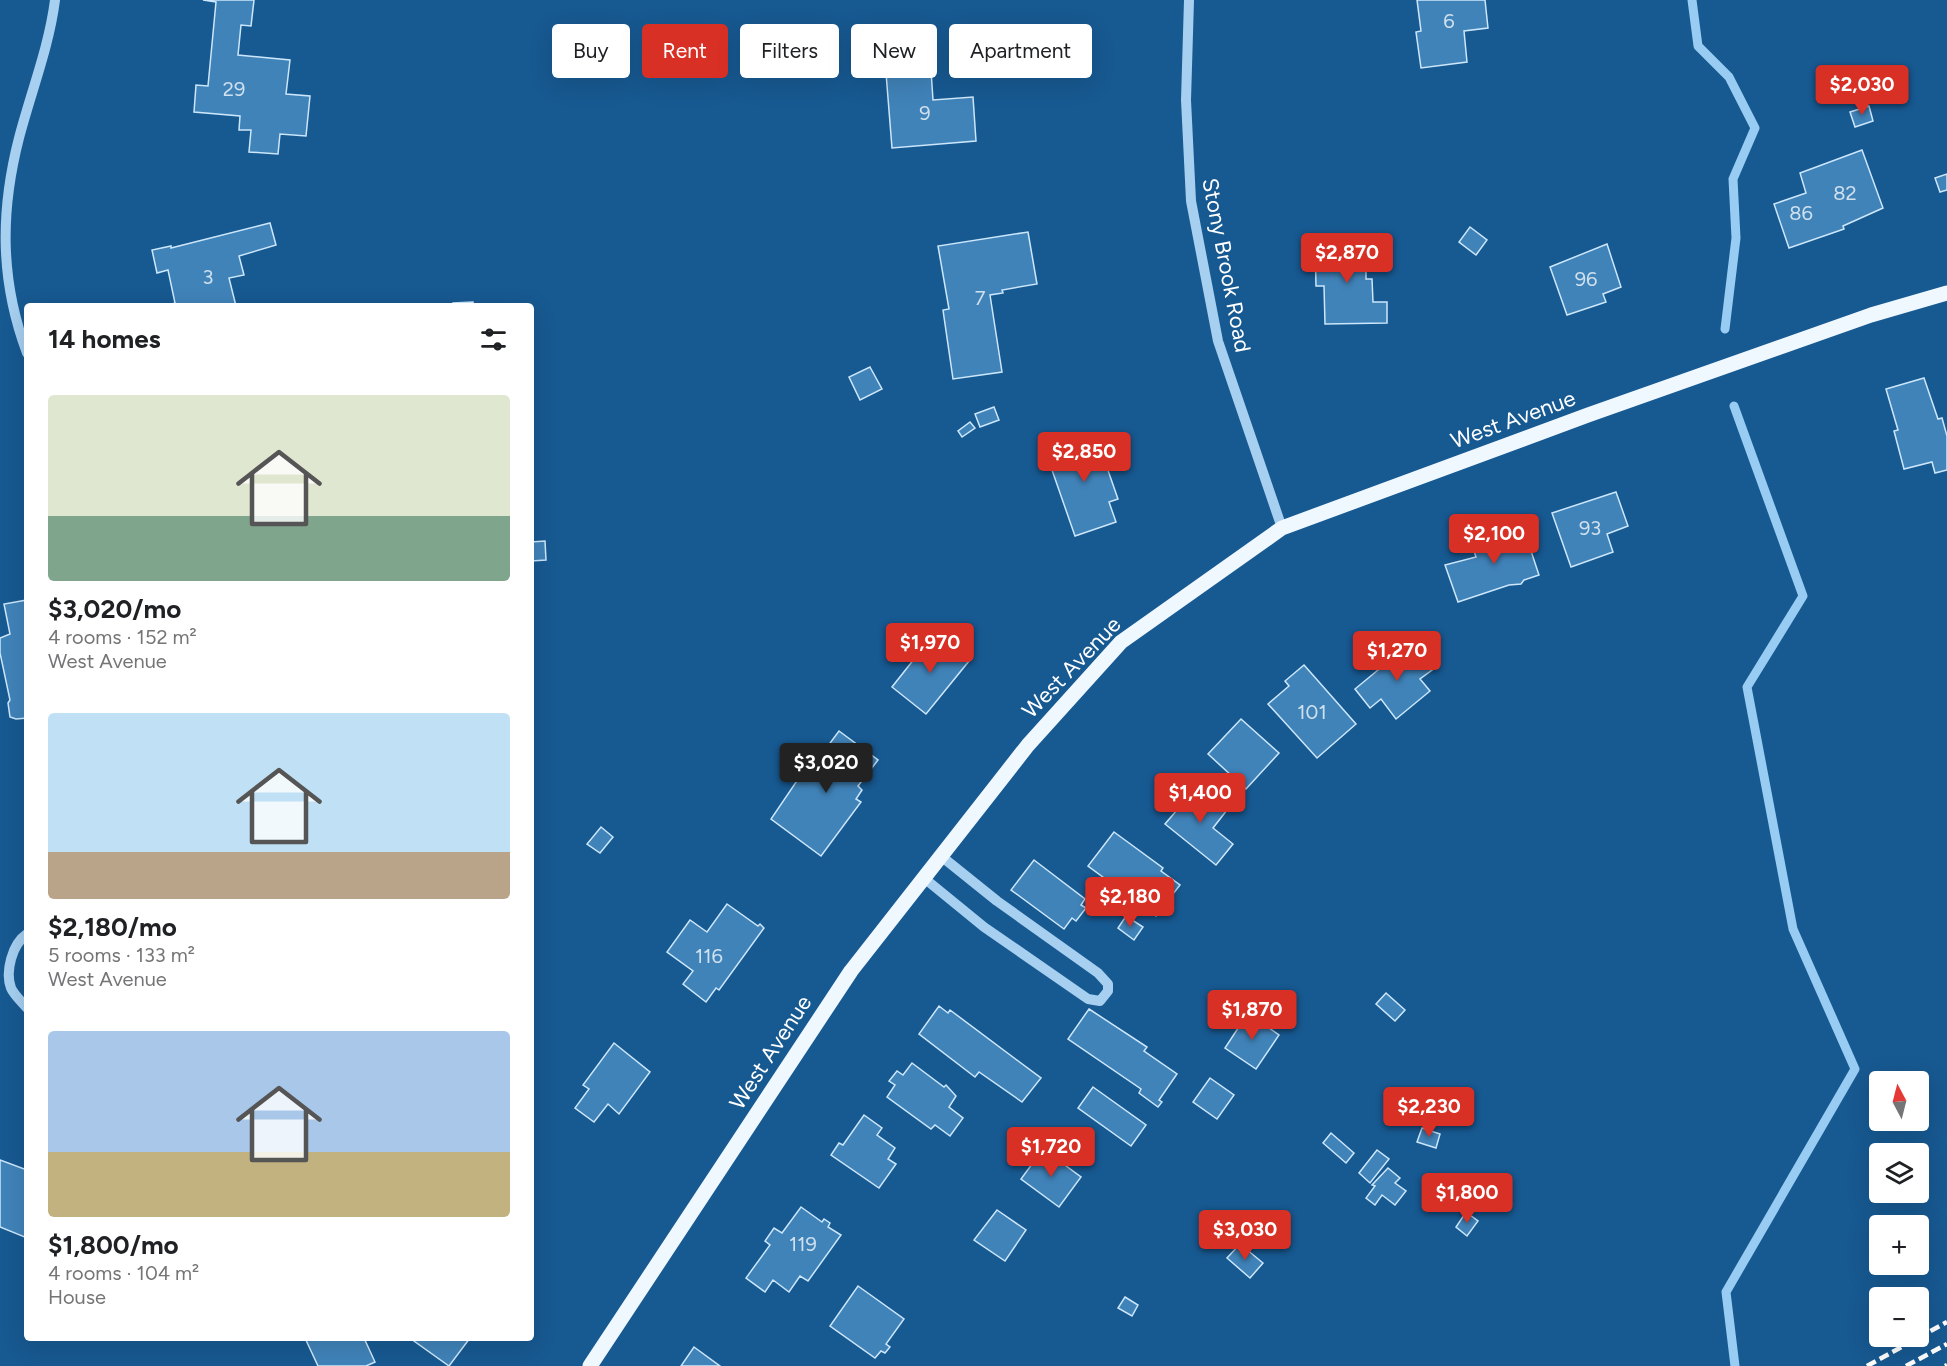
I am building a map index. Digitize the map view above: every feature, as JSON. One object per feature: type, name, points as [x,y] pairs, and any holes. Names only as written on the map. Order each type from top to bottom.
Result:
[{"type":"main road","name":"West Avenue","points":[[590,1366],[851,971],[1028,745],[1121,642],[1282,528],[1611,407],[1871,315],[1947,292]]},
{"type":"street","points":[[24,346],[18,331],[5,278],[4,213],[19,139],[52,26],[55,0]]},
{"type":"street","name":"Stony Brook Road","points":[[1189,0],[1186,100],[1191,201],[1218,341],[1282,528]]},
{"type":"street","points":[[924,878],[984,927],[1088,999],[1100,1001],[1108,992],[1108,984],[1098,973],[997,901],[941,856]]},
{"type":"street","points":[[24,938],[12,954],[9,970],[11,988],[24,1004]]},
{"type":"building","points":[[203,0],[254,0],[251,26],[241,25],[238,55],[290,60],[286,94],[310,96],[306,136],[280,134],[278,154],[249,152],[251,130],[239,130],[240,116],[194,112],[196,85],[208,86],[216,2]]},
{"type":"building","points":[[1417,0],[1485,0],[1488,28],[1464,31],[1467,62],[1421,68],[1416,32],[1421,31]]},
{"type":"building","points":[[886,78],[932,78],[933,100],[973,97],[976,141],[892,148]]},
{"type":"building","points":[[1869,106],[1873,121],[1855,127],[1850,112]]},
{"type":"building","points":[[1862,150],[1883,208],[1843,226],[1844,229],[1789,248],[1774,204],[1806,193],[1800,173]]},
{"type":"building","points":[[1947,174],[1947,190],[1940,192],[1935,178]]},
{"type":"building","points":[[270,223],[276,245],[239,256],[244,275],[229,278],[235,303],[175,303],[168,270],[157,273],[152,250],[171,246],[171,248]]},
{"type":"building","points":[[1470,227],[1487,240],[1476,255],[1459,242]]},
{"type":"building","points":[[1028,232],[1037,284],[1002,290],[1003,293],[990,295],[1002,372],[953,379],[943,310],[949,309],[938,246]]},
{"type":"building","points":[[1366,240],[1366,279],[1372,279],[1373,302],[1387,302],[1387,323],[1325,324],[1324,286],[1316,286],[1315,241]]},
{"type":"building","points":[[1607,244],[1621,287],[1603,294],[1606,302],[1567,315],[1550,267]]},
{"type":"building","points":[[870,367],[882,389],[860,400],[849,377]]},
{"type":"building","points":[[1924,378],[1938,419],[1942,418],[1947,436],[1947,470],[1935,473],[1932,462],[1904,469],[1894,431],[1898,430],[1886,389]]},
{"type":"building","points":[[994,407],[999,420],[980,427],[975,414]]},
{"type":"building","points":[[970,422],[975,428],[962,437],[958,431]]},
{"type":"building","points":[[1095,433],[1118,499],[1109,502],[1116,522],[1075,536],[1045,450]]},
{"type":"building","points":[[1616,492],[1628,526],[1607,534],[1613,552],[1571,567],[1552,513]]},
{"type":"building","points":[[1523,527],[1539,575],[1524,580],[1521,584],[1509,585],[1458,602],[1445,565],[1476,557],[1471,542]]},
{"type":"building","points":[[545,541],[546,560],[534,561],[534,542]]},
{"type":"building","points":[[24,601],[24,718],[10,717],[8,703],[10,700],[0,653],[0,638],[10,634],[4,604]]},
{"type":"building","points":[[934,634],[969,661],[926,714],[892,687]]},
{"type":"building","points":[[1411,644],[1432,670],[1420,679],[1430,691],[1396,719],[1381,699],[1370,708],[1355,689],[1378,670],[1374,666],[1383,659],[1385,663]]},
{"type":"building","points":[[1304,665],[1356,724],[1317,758],[1268,704],[1289,686],[1285,681]]},
{"type":"building","points":[[1241,719],[1279,753],[1246,789],[1208,754]]},
{"type":"building","points":[[839,731],[878,760],[858,786],[862,790],[856,799],[861,802],[821,856],[771,819],[809,763],[813,766]]},
{"type":"building","points":[[1197,786],[1227,810],[1213,828],[1233,844],[1216,865],[1165,824],[1177,810],[1172,806],[1181,796],[1186,799]]},
{"type":"building","points":[[601,827],[613,837],[600,853],[587,844]]},
{"type":"building","points":[[1114,832],[1163,868],[1161,871],[1180,885],[1156,916],[1088,866]]},
{"type":"building","points":[[1034,860],[1085,899],[1081,905],[1086,908],[1076,921],[1072,918],[1064,929],[1011,890]]},
{"type":"building","points":[[727,904],[764,928],[719,990],[716,988],[706,1002],[683,984],[693,971],[667,952],[690,920],[707,932]]},
{"type":"building","points":[[1126,916],[1143,927],[1134,940],[1118,928]]},
{"type":"building","points":[[1386,993],[1405,1010],[1395,1021],[1376,1004]]},
{"type":"building","points":[[939,1006],[948,1013],[950,1010],[1041,1078],[1022,1102],[979,1072],[975,1077],[919,1034]]},
{"type":"building","points":[[1089,1009],[1147,1047],[1144,1051],[1177,1074],[1159,1100],[1162,1102],[1158,1107],[1139,1093],[1141,1089],[1068,1039]]},
{"type":"building","points":[[1248,1013],[1279,1035],[1256,1069],[1225,1048]]},
{"type":"building","points":[[614,1043],[650,1072],[619,1114],[608,1104],[594,1122],[575,1108],[589,1089],[583,1085]]},
{"type":"building","points":[[912,1063],[944,1087],[946,1085],[956,1096],[949,1107],[963,1118],[950,1136],[935,1125],[931,1129],[887,1097],[895,1085],[889,1081],[897,1071],[903,1075]]},
{"type":"building","points":[[1210,1078],[1234,1095],[1217,1119],[1193,1102]]},
{"type":"building","points":[[1093,1087],[1146,1125],[1131,1146],[1078,1108]]},
{"type":"building","points":[[864,1115],[882,1128],[877,1135],[895,1148],[888,1159],[896,1164],[879,1188],[831,1155],[839,1143],[843,1145]]},
{"type":"building","points":[[1422,1128],[1440,1134],[1436,1148],[1417,1142]]},
{"type":"building","points":[[1331,1133],[1354,1153],[1346,1163],[1323,1143]]},
{"type":"building","points":[[1043,1149],[1081,1177],[1059,1207],[1021,1179]]},
{"type":"building","points":[[1377,1150],[1389,1159],[1370,1183],[1359,1173]]},
{"type":"building","points":[[0,1160],[24,1169],[24,1237],[0,1227]]},
{"type":"building","points":[[1388,1168],[1400,1178],[1395,1183],[1406,1191],[1395,1205],[1382,1195],[1375,1205],[1366,1198],[1375,1186],[1372,1185]]},
{"type":"building","points":[[801,1207],[822,1222],[824,1219],[830,1223],[828,1227],[841,1235],[808,1281],[800,1276],[789,1292],[773,1280],[765,1292],[746,1278],[770,1245],[765,1241],[774,1228],[782,1233]]},
{"type":"building","points":[[997,1210],[1026,1230],[1005,1261],[974,1240]]},
{"type":"building","points":[[1466,1212],[1478,1221],[1467,1236],[1456,1227]]},
{"type":"building","points":[[1240,1244],[1263,1263],[1250,1278],[1227,1258]]},
{"type":"building","points":[[858,1286],[904,1319],[886,1344],[890,1347],[885,1353],[881,1351],[875,1358],[830,1326]]},
{"type":"building","points":[[1125,1297],[1138,1305],[1132,1316],[1118,1308]]},
{"type":"building","points":[[306,1341],[365,1341],[375,1362],[366,1366],[318,1366]]},
{"type":"building","points":[[414,1341],[468,1341],[449,1366]]},
{"type":"building","points":[[694,1347],[720,1366],[681,1366]]},
{"type":"waterway","points":[[1692,0],[1698,46],[1729,77],[1755,128],[1733,179],[1736,238],[1725,329]]},
{"type":"waterway","points":[[1734,406],[1803,596],[1747,687],[1793,929],[1855,1069],[1726,1292],[1735,1366]]},
{"type":"railway","points":[[1867,1366],[1947,1322]]},
{"type":"railway","points":[[1906,1366],[1947,1344]]}]
